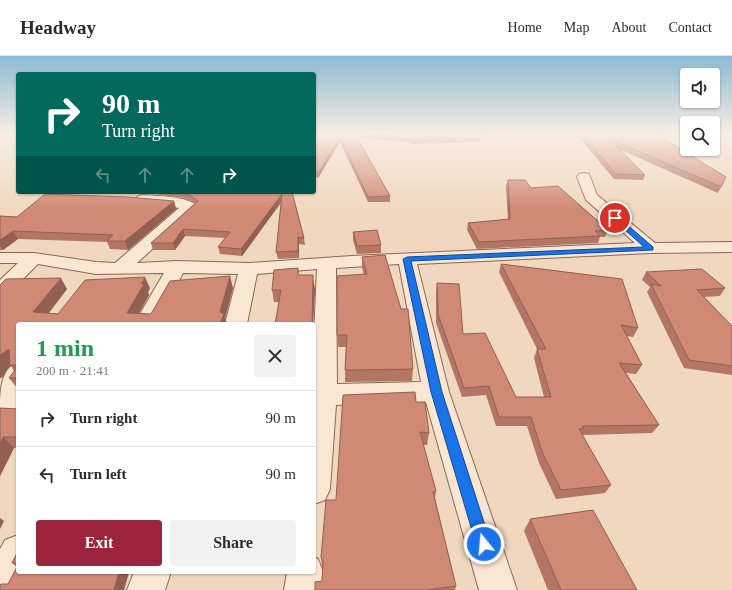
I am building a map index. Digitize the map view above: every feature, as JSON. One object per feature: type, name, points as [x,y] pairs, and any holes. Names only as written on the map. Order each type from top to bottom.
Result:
[{"type":"street","points":[[584,177],[591,197],[651,248]]},
{"type":"street","points":[[119,269],[190,207],[175,202],[130,198]]},
{"type":"street","points":[[0,258],[34,258],[96,268],[119,269],[177,267],[249,269],[407,259],[651,248],[732,247]]},
{"type":"street","points":[[0,291],[34,258]]},
{"type":"street","points":[[407,259],[436,392],[498,590]]},
{"type":"street","points":[[316,451],[327,264]]},
{"type":"street","points":[[147,322],[177,267]]},
{"type":"street","points":[[82,287],[96,268]]},
{"type":"street","points":[[236,322],[249,269]]},
{"type":"street","points":[[0,394],[16,374]]},
{"type":"street","points":[[319,395],[436,392]]},
{"type":"street","points":[[0,402],[16,403]]},
{"type":"street","points":[[0,585],[16,557]]},
{"type":"street","points":[[146,590],[152,574]]},
{"type":"street","points":[[303,590],[305,574]]},
{"type":"building","points":[[316,159],[327,159],[318,173],[316,172]]},
{"type":"building","points":[[350,159],[369,159],[390,196],[368,197]]},
{"type":"building","points":[[603,159],[629,159],[645,175],[616,174]]},
{"type":"building","points":[[656,159],[697,159],[726,177],[721,187]]},
{"type":"building","points":[[508,180],[525,180],[531,188],[558,186],[608,230],[595,231],[600,236],[479,242],[468,223],[510,219]]},
{"type":"building","points":[[45,194],[128,197],[174,201],[125,241],[107,241],[113,235],[13,231],[0,240],[0,216],[17,217]]},
{"type":"building","points":[[185,194],[282,194],[241,249],[218,247],[230,232],[183,229],[173,243],[151,243],[198,201]]},
{"type":"building","points":[[282,194],[293,194],[304,238],[298,237],[298,251],[276,252]]},
{"type":"building","points":[[377,230],[381,245],[357,246],[353,232]]},
{"type":"building","points":[[385,255],[401,309],[408,309],[413,369],[345,370],[347,335],[337,335],[337,276],[367,274],[362,257]]},
{"type":"building","points":[[501,264],[622,279],[638,328],[621,325],[642,365],[619,363],[659,425],[582,426],[584,429],[579,429],[611,485],[561,490],[543,454],[531,417],[499,417],[489,386],[464,388],[438,314],[437,283],[459,284],[463,334],[485,333],[516,397],[551,397],[537,349],[546,349]]},
{"type":"building","points":[[298,268],[298,275],[313,275],[312,322],[275,322],[281,290],[272,290],[274,270]]},
{"type":"building","points":[[702,269],[725,288],[697,290],[732,326],[732,366],[689,360],[651,284],[661,286],[646,272]]},
{"type":"building","points":[[230,276],[220,312],[224,314],[221,322],[16,322],[16,365],[10,365],[9,349],[0,355],[0,285],[6,279],[61,278],[33,312],[58,314],[85,280],[145,277],[141,284],[144,284],[127,313],[151,314],[170,281]]},
{"type":"building","points":[[16,369],[16,378],[9,378]]},
{"type":"building","points":[[415,392],[416,402],[425,402],[429,433],[420,432],[436,491],[433,492],[456,586],[427,590],[315,590],[315,582],[322,581],[323,562],[321,557],[326,500],[336,500],[343,395]]},
{"type":"building","points":[[0,408],[16,409],[16,437],[3,437],[0,443]]},
{"type":"building","points":[[593,510],[637,590],[561,590],[530,519]]},
{"type":"building","points":[[16,555],[16,563],[12,563]]},
{"type":"building","points":[[16,569],[16,574],[118,574],[114,590],[0,590],[1,584],[8,584]]},
{"type":"route","points":[[484,544],[436,392],[407,259],[651,248],[615,218]]}]
